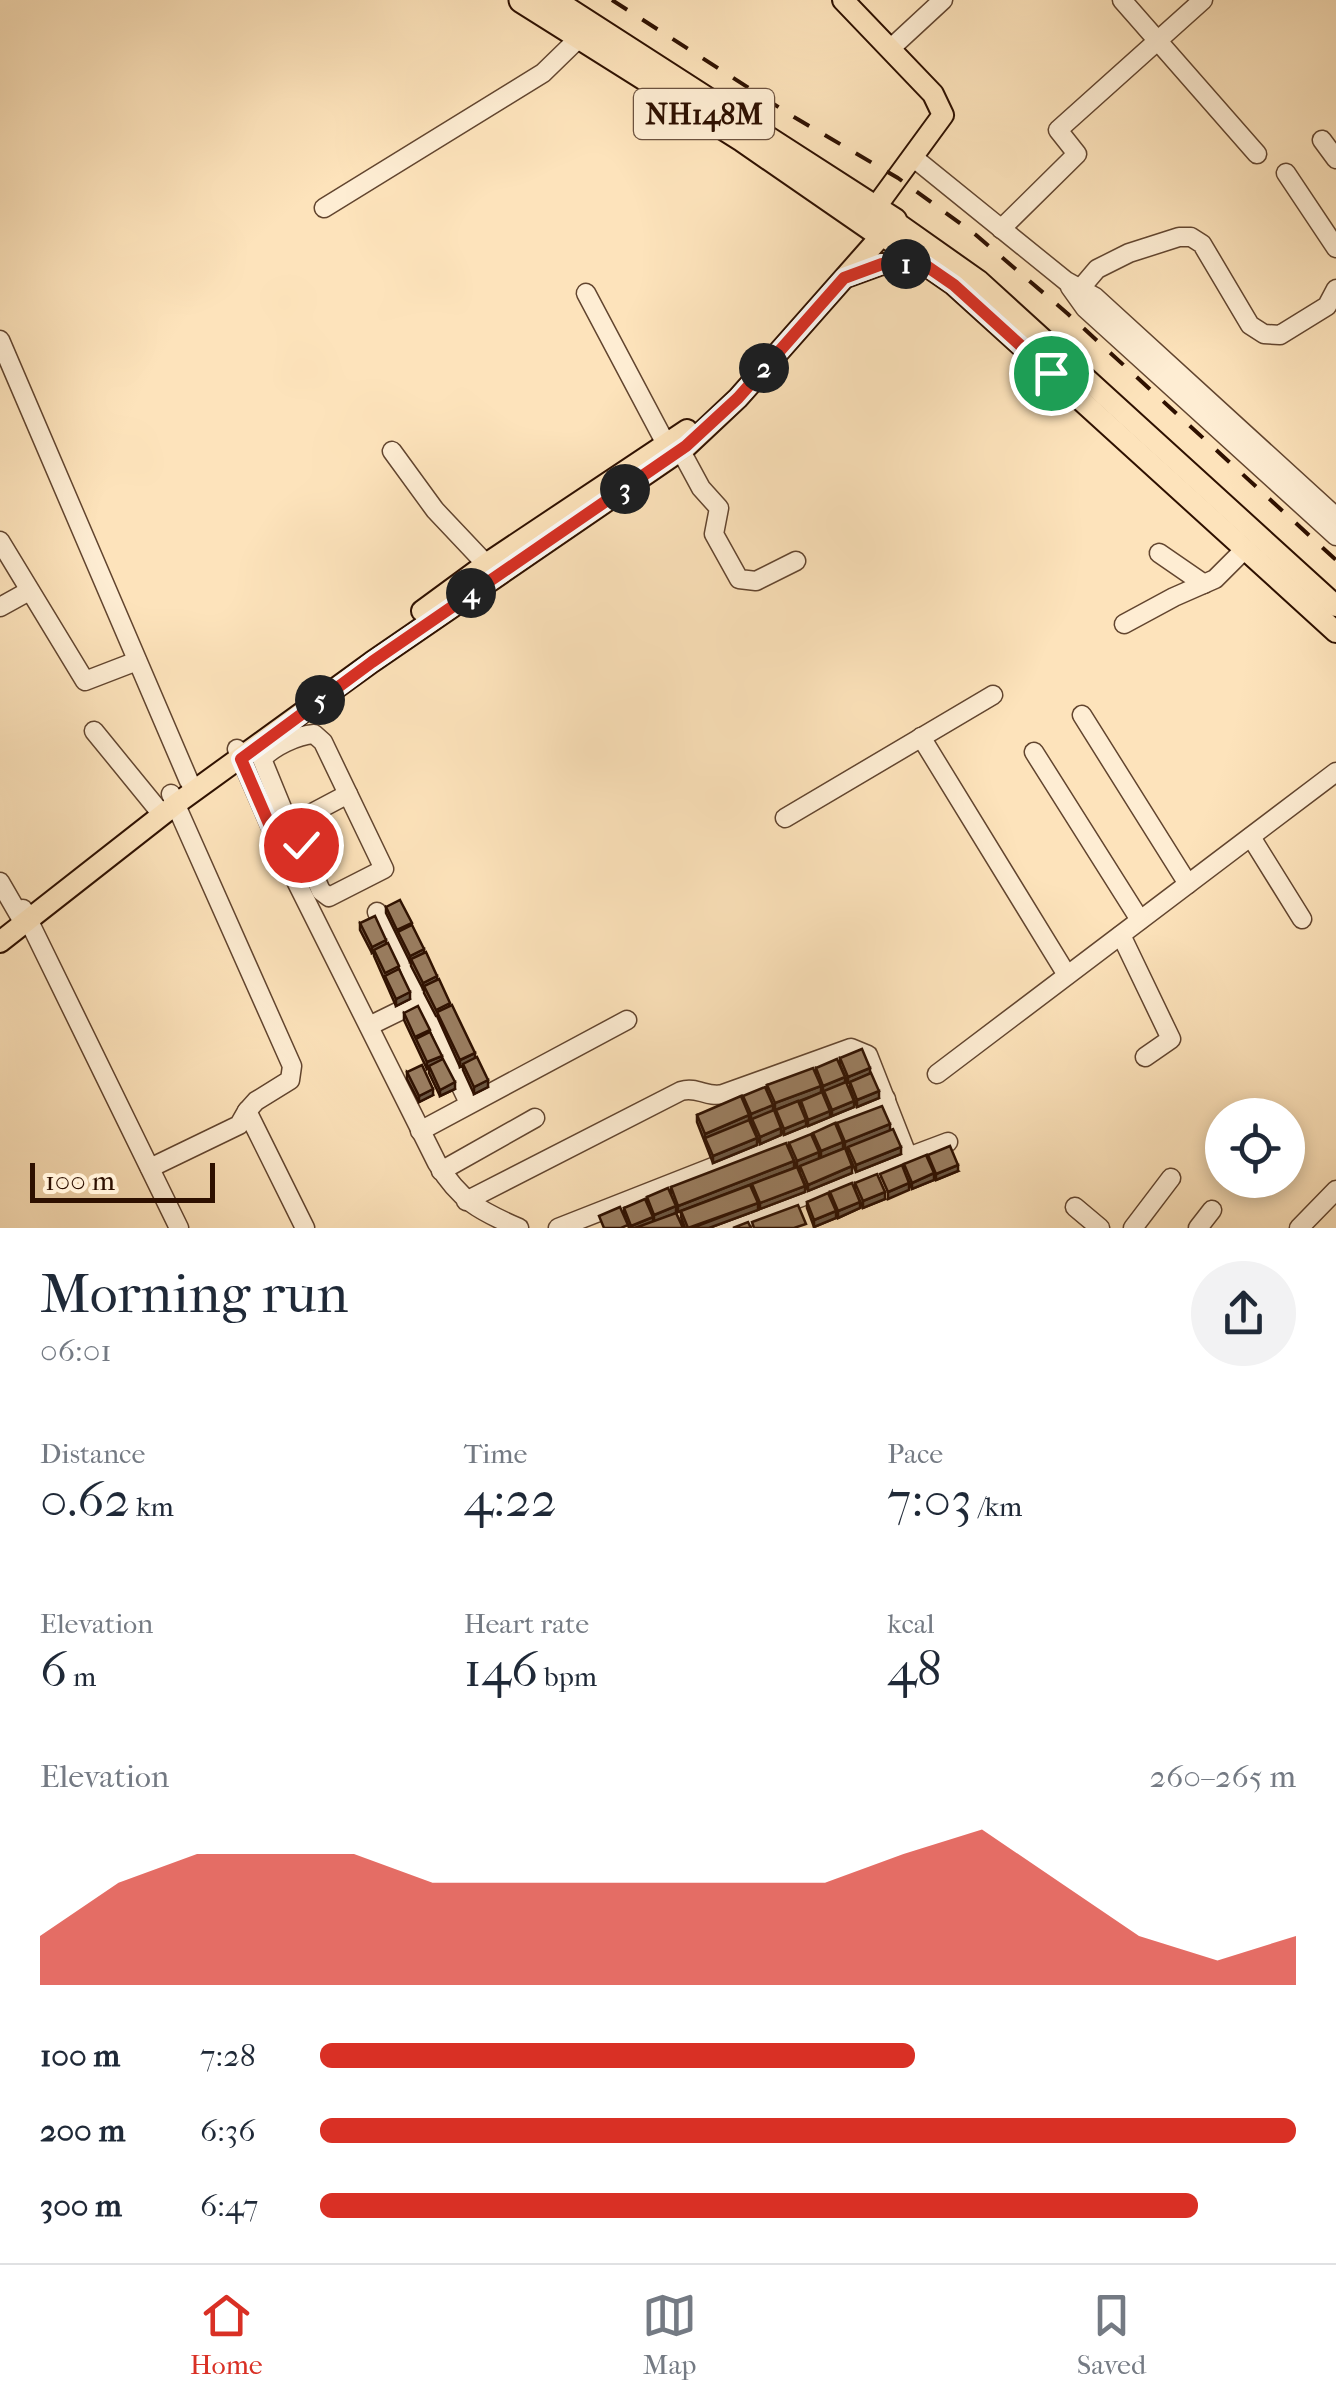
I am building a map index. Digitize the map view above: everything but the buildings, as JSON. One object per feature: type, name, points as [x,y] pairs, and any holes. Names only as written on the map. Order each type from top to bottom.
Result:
[{"type":"highway","name":"NH148M","points":[[522,0],[882,221]]},
{"type":"highway","name":"NH148M","points":[[551,0],[882,221]]},
{"type":"main road","points":[[168,802],[189,781],[239,754],[486,564],[666,438],[738,398],[844,278],[882,221],[914,158],[944,115],[933,94],[843,0]]},
{"type":"main road","points":[[882,221],[925,265],[954,285],[1336,632]]},
{"type":"main road","points":[[0,942],[15,917],[168,802],[372,662],[666,438],[697,422],[763,356],[882,221]]},
{"type":"main road","points":[[882,221],[978,281],[1336,606]]},
{"type":"main road","points":[[844,278],[882,264],[925,265]]},
{"type":"street","points":[[890,50],[943,0]]},
{"type":"street","points":[[1122,0],[1258,154]]},
{"type":"street","points":[[1001,229],[1077,154],[1058,130],[1202,0]]},
{"type":"street","points":[[324,208],[543,73],[580,37]]},
{"type":"street","points":[[1322,140],[1336,159]]},
{"type":"street","points":[[914,158],[1073,285],[1095,296],[1336,517]]},
{"type":"street","points":[[1286,173],[1336,248]]},
{"type":"street","points":[[1073,285],[1130,253],[1179,237],[1191,237],[1202,244],[1250,325],[1264,334],[1280,335],[1333,306]]},
{"type":"street","points":[[1073,285],[1086,308],[1336,536]]},
{"type":"street","points":[[586,294],[666,438],[719,508],[714,534],[739,579],[756,581],[796,561]]},
{"type":"street","points":[[0,340],[189,781]]},
{"type":"street","points":[[0,384],[23,389]]},
{"type":"street","points":[[392,451],[435,510],[486,564]]},
{"type":"street","points":[[0,541],[85,681],[138,661]]},
{"type":"street","points":[[1124,624],[1220,576],[1245,549]]},
{"type":"street","points":[[1159,553],[1204,584]]},
{"type":"street","points":[[0,606],[28,592]]},
{"type":"street","points":[[785,818],[993,695]]},
{"type":"street","points":[[1082,716],[1188,884]]},
{"type":"street","points":[[94,731],[168,802],[292,1066],[290,1080],[256,1101],[238,1125],[150,1168]]},
{"type":"street","points":[[282,854],[301,845],[321,891],[329,897],[382,872],[382,860],[323,742],[314,734],[303,735],[268,752],[262,759],[281,829],[282,854],[442,1171],[478,1210],[519,1228]]},
{"type":"street","points":[[922,737],[1067,975]]},
{"type":"street","points":[[1034,752],[1140,920]]},
{"type":"street","points":[[239,754],[281,829]]},
{"type":"street","points":[[937,1074],[1336,772]]},
{"type":"street","points":[[281,829],[348,794]]},
{"type":"street","points":[[1251,837],[1302,919]]},
{"type":"street","points":[[0,882],[178,1228]]},
{"type":"street","points":[[378,912],[469,1103]]},
{"type":"street","points":[[1120,935],[1171,1039],[1145,1057]]},
{"type":"street","points":[[368,1026],[420,1000]]},
{"type":"street","points":[[420,1130],[628,1020]]},
{"type":"street","points":[[466,1201],[681,1091],[694,1089],[716,1096],[852,1048],[868,1055],[908,1157]]},
{"type":"street","points":[[558,1228],[886,1099]]},
{"type":"street","points":[[248,1111],[305,1228]]},
{"type":"street","points":[[442,1171],[535,1118]]},
{"type":"street","points":[[719,1228],[948,1142]]},
{"type":"street","points":[[1133,1228],[1172,1178]]},
{"type":"street","points":[[1299,1228],[1336,1190]]},
{"type":"street","points":[[1311,1228],[1336,1190]]},
{"type":"street","points":[[1075,1207],[1100,1228]]},
{"type":"street","points":[[1198,1228],[1212,1210]]},
{"type":"railway","points":[[612,0],[794,117],[898,178],[976,235],[1068,314],[1336,560]]},
{"type":"route","points":[[301,845],[282,854],[241,759],[372,662],[686,446],[738,398],[844,278],[882,264],[925,265],[954,285],[1051,373]]}]
